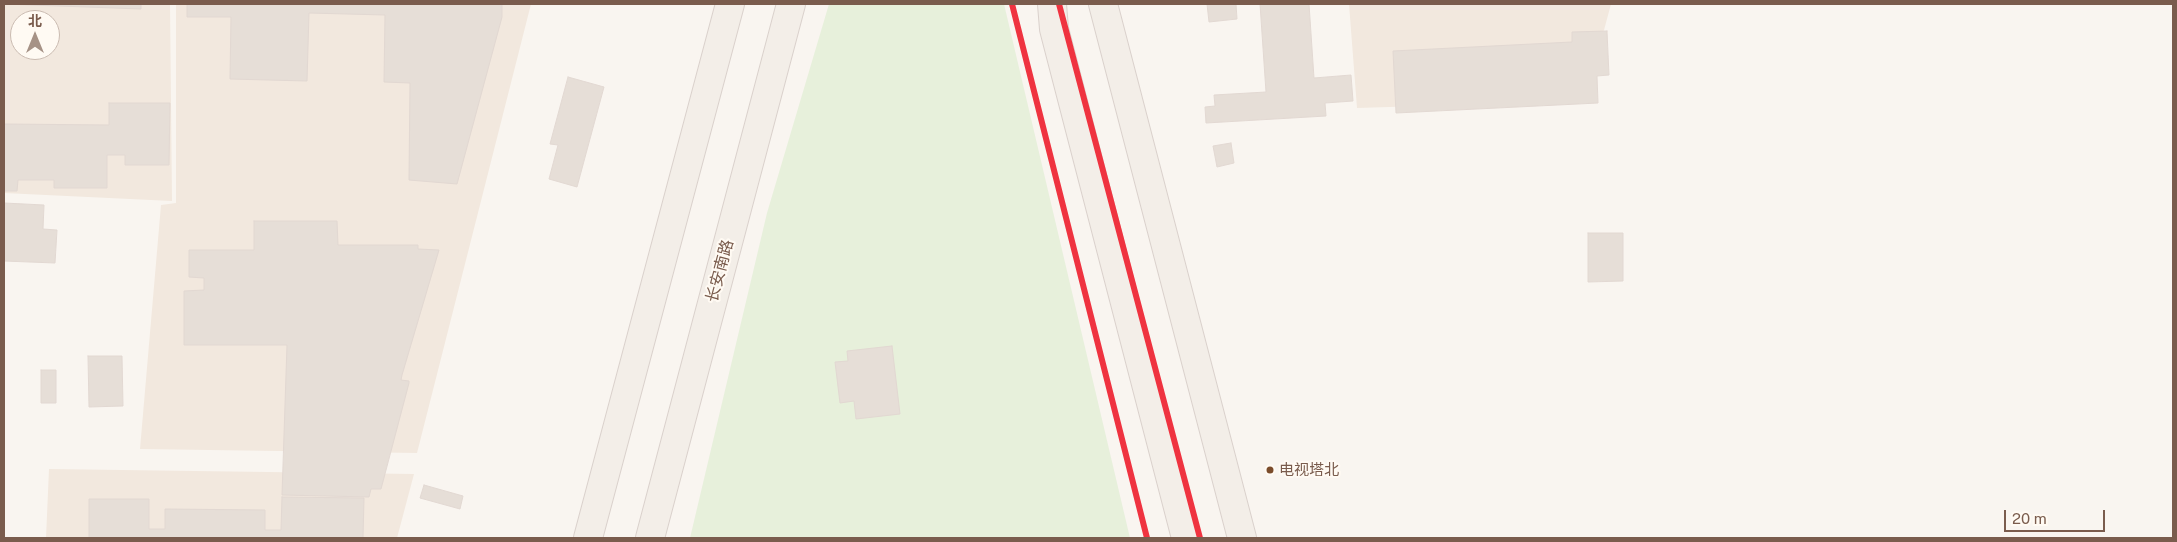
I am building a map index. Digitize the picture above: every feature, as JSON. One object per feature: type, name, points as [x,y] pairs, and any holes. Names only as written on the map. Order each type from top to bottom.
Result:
[{"type":"main road","points":[[588,538],[730,4]]},
{"type":"main road","name":"长安南路","points":[[650,538],[791,4]]},
{"type":"main road","points":[[1045,4],[1053,17],[1186,538]]},
{"type":"main road","points":[[1103,4],[1242,538]]},
{"type":"shaded area","points":[[4,4],[170,4],[172,201],[4,193]]},
{"type":"shaded area","points":[[176,4],[531,4],[417,453],[140,449],[161,205],[176,203]]},
{"type":"shaded area","points":[[1349,4],[1611,4],[1585,101],[1357,108]]},
{"type":"shaded area","points":[[49,469],[414,474],[397,538],[46,538]]},
{"type":"green space","points":[[829,4],[1004,4],[1130,538],[690,538],[767,213]]},
{"type":"building","points":[[4,4],[141,4],[141,9]]},
{"type":"building","points":[[187,4],[502,4],[502,17],[457,184],[409,180],[410,83],[384,82],[385,15],[309,13],[307,81],[230,79],[231,17],[187,17]]},
{"type":"building","points":[[1207,4],[1236,4],[1237,19],[1209,22]]},
{"type":"building","points":[[1260,4],[1309,4],[1314,78],[1351,75],[1353,101],[1325,103],[1326,116],[1206,123],[1205,107],[1215,106],[1214,95],[1266,92]]},
{"type":"building","points":[[1607,31],[1609,75],[1597,76],[1598,103],[1396,113],[1393,51],[1572,42],[1572,32]]},
{"type":"building","points":[[568,77],[604,87],[577,187],[549,179],[558,145],[550,144]]},
{"type":"building","points":[[109,103],[170,103],[169,165],[125,165],[125,155],[107,155],[107,188],[54,188],[54,180],[18,180],[17,191],[4,191],[4,124],[109,125]]},
{"type":"building","points":[[1231,143],[1234,163],[1217,167],[1213,146]]},
{"type":"building","points":[[4,203],[44,205],[43,229],[57,230],[55,263],[4,261]]},
{"type":"building","points":[[254,221],[337,221],[338,245],[418,245],[418,249],[439,250],[402,375],[401,380],[409,381],[409,383],[381,489],[371,489],[369,497],[282,495],[287,345],[184,345],[184,291],[204,290],[204,278],[189,277],[189,250],[254,250]]},
{"type":"building","points":[[1588,233],[1623,233],[1623,281],[1588,282]]},
{"type":"building","points":[[892,346],[900,414],[856,419],[854,401],[840,403],[835,362],[848,361],[847,351]]},
{"type":"building","points":[[88,356],[122,356],[123,406],[89,407]]},
{"type":"building","points":[[41,370],[56,370],[56,403],[41,403]]},
{"type":"building","points":[[424,485],[463,496],[460,509],[420,498]]},
{"type":"building","points":[[282,497],[364,498],[363,538],[89,538],[89,499],[149,499],[149,529],[165,529],[165,509],[265,510],[265,530],[281,530]]},
{"type":"transit line","points":[[1012,4],[1147,538]]},
{"type":"transit line","points":[[1059,4],[1200,538]]},
{"type":"place","name":"电视塔北","points":[[1270,470]]}]
